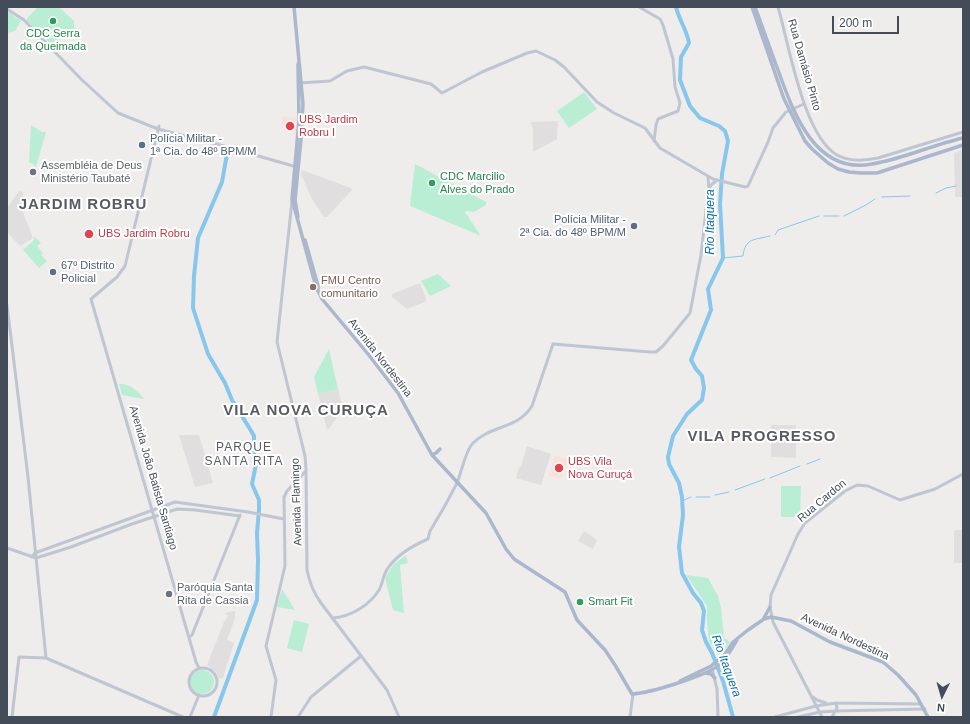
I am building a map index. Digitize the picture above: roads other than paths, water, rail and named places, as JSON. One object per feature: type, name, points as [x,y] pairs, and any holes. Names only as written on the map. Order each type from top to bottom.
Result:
[{"type":"main road","name":"Avenida Nordestina","points":[[294,7],[300,84],[295,202],[296,214]]},
{"type":"main road","points":[[754,7],[802,136],[812,149],[828,164],[849,172],[879,172],[963,145]]},
{"type":"main road","points":[[791,109],[810,138],[820,150],[833,158],[855,165],[872,164],[963,138]]},
{"type":"main road","name":"Avenida Nordestina","points":[[297,167],[292,199],[314,282],[322,299],[398,392],[432,455],[486,514],[506,549],[514,559],[565,592],[577,620],[605,650],[633,694],[680,682],[704,673],[721,661],[731,651],[737,640],[748,630],[764,619],[771,617],[791,622],[830,642],[879,660],[898,675],[916,695],[928,717]]},
{"type":"main road","points":[[432,455],[440,449]]},
{"type":"main road","points":[[764,619],[770,607]]},
{"type":"main road","name":"Avenida Nordestina","points":[[680,682],[683,679],[713,667]]},
{"type":"main road","points":[[704,673],[711,674],[715,678]]},
{"type":"street","points":[[639,7],[660,19],[663,25],[673,59],[675,87],[680,103],[678,111],[658,119],[654,142]]},
{"type":"street","name":"Rua Damásio Pinto","points":[[778,7],[804,104],[812,125],[824,144],[837,155],[851,160],[861,161],[878,158],[963,132]]},
{"type":"street","points":[[7,9],[24,20],[81,79],[118,113],[159,128],[199,140],[210,141],[297,167]]},
{"type":"street","points":[[300,84],[330,81],[347,72],[364,67],[433,85],[442,93],[482,72],[526,53],[533,51],[539,52],[564,67],[597,102],[607,109],[641,125],[647,130],[654,142],[660,148],[708,177],[717,181],[742,187],[748,186],[773,128],[786,112],[804,104]]},
{"type":"street","name":"Avenida João Batista Santiago","points":[[159,128],[124,270],[91,299],[199,668]]},
{"type":"street","points":[[333,618],[340,618],[364,606],[378,592],[384,574],[389,566],[412,548],[428,539],[430,531],[457,482],[468,452],[473,443],[491,432],[519,420],[530,410],[534,403],[553,344],[656,352],[684,322],[691,310],[701,255],[709,189],[708,177]]},
{"type":"street","points":[[709,189],[717,181]]},
{"type":"street","name":"Avenida Flamingo","points":[[292,199],[277,342],[305,456],[307,570],[312,591],[387,690],[398,716]]},
{"type":"street","points":[[290,217],[296,214]]},
{"type":"street","points":[[7,305],[16,375],[46,658]]},
{"type":"street","points":[[271,717],[276,680],[266,646],[285,566],[285,495],[299,477],[306,471]]},
{"type":"street","name":"Rua Cardon","points":[[822,717],[772,622],[771,617],[771,595],[802,527],[854,485],[863,484],[897,500],[901,500],[937,488],[963,474]]},
{"type":"street","points":[[32,557],[35,553],[175,502],[242,511],[284,519]]},
{"type":"street","points":[[7,548],[36,558],[177,509],[240,516]]},
{"type":"street","points":[[189,637],[192,635],[242,511]]},
{"type":"street","points":[[298,717],[311,697],[361,656]]},
{"type":"street","points":[[12,717],[19,657],[46,658],[183,717]]},
{"type":"street","name":"Avenida João Batista Santiago","points":[[194,670],[196,662]]},
{"type":"street","points":[[204,667],[212,670],[217,681],[216,688],[206,696],[198,696],[190,690],[188,683],[190,675],[194,670],[199,668],[204,667]]},
{"type":"street","points":[[713,667],[718,717]]},
{"type":"street","points":[[630,717],[633,694]]},
{"type":"street","points":[[811,694],[817,700],[828,704]]},
{"type":"street","points":[[809,708],[812,701],[811,694]]},
{"type":"street","points":[[190,717],[198,696]]},
{"type":"street","points":[[775,717],[816,706],[836,703],[922,704]]},
{"type":"street","points":[[832,717],[836,711],[836,703]]},
{"type":"street","points":[[798,717],[820,712],[925,709]]},
{"type":"waterway","name":"Rio Itaquera","points":[[676,7],[689,43],[681,57],[680,80],[690,106],[700,118],[719,126],[725,131],[728,141],[722,174],[720,204],[723,258],[708,289],[711,310],[691,360],[702,376],[704,388],[702,400],[687,414],[673,436],[668,457],[669,464],[679,483],[682,497],[683,515],[679,547],[682,573],[693,593],[701,603],[704,611],[702,630],[723,681],[733,717]]},
{"type":"waterway","points":[[214,717],[257,600],[258,560],[257,533],[259,500],[252,484],[256,464],[254,455],[254,436],[232,400],[225,383],[208,354],[193,308],[194,276],[198,238],[222,182],[227,154]]},
{"type":"waterway","points":[[936,193],[946,188],[956,186]]},
{"type":"waterway","points":[[882,197],[910,196]]},
{"type":"waterway","points":[[844,216],[875,199]]},
{"type":"waterway","points":[[775,235],[778,230],[819,216]]},
{"type":"waterway","points":[[824,216],[839,216]]},
{"type":"waterway","points":[[723,258],[743,256],[744,250],[748,243],[755,239],[770,236]]},
{"type":"waterway","points":[[807,464],[820,459]]},
{"type":"waterway","points":[[770,478],[800,466]]},
{"type":"waterway","points":[[735,490],[765,479]]},
{"type":"waterway","points":[[715,495],[729,492]]},
{"type":"waterway","points":[[682,501],[691,497]]},
{"type":"waterway","points":[[696,497],[710,497]]},
{"type":"place","name":"CDC Serra da Queimada","points":[[53,21]]},
{"type":"place","name":"UBS Jardim Robru I","points":[[290,126]]},
{"type":"place","name":"Polícia Militar - 1ª Cia. do 48º BPM/M","points":[[142,145]]},
{"type":"place","name":"Assembléia de Deus Ministério Taubaté","points":[[33,172]]},
{"type":"place","name":"CDC Marcilio Alves do Prado","points":[[432,183]]},
{"type":"place","name":"Polícia Militar - 2ª Cia. do 48º BPM/M","points":[[634,226]]},
{"type":"place","name":"UBS Jardim Robru","points":[[89,234]]},
{"type":"place","name":"67º Distrito Policial","points":[[53,272]]},
{"type":"place","name":"FMU Centro comunitario","points":[[313,287]]},
{"type":"place","name":"UBS Vila Nova Curuçá","points":[[559,468]]},
{"type":"place","name":"Paróquia Santa Rita de Cassia","points":[[169,594]]},
{"type":"place","name":"Smart Fit","points":[[580,602]]},
{"type":"district","name":"JARDIM ROBRU","points":[[83,205]]},
{"type":"district","name":"VILA NOVA CURUÇA","points":[[306,411]]},
{"type":"district","name":"VILA PROGRESSO","points":[[762,437]]},
{"type":"district","name":"PARQUE SANTA RITA","points":[[244,455]]}]
